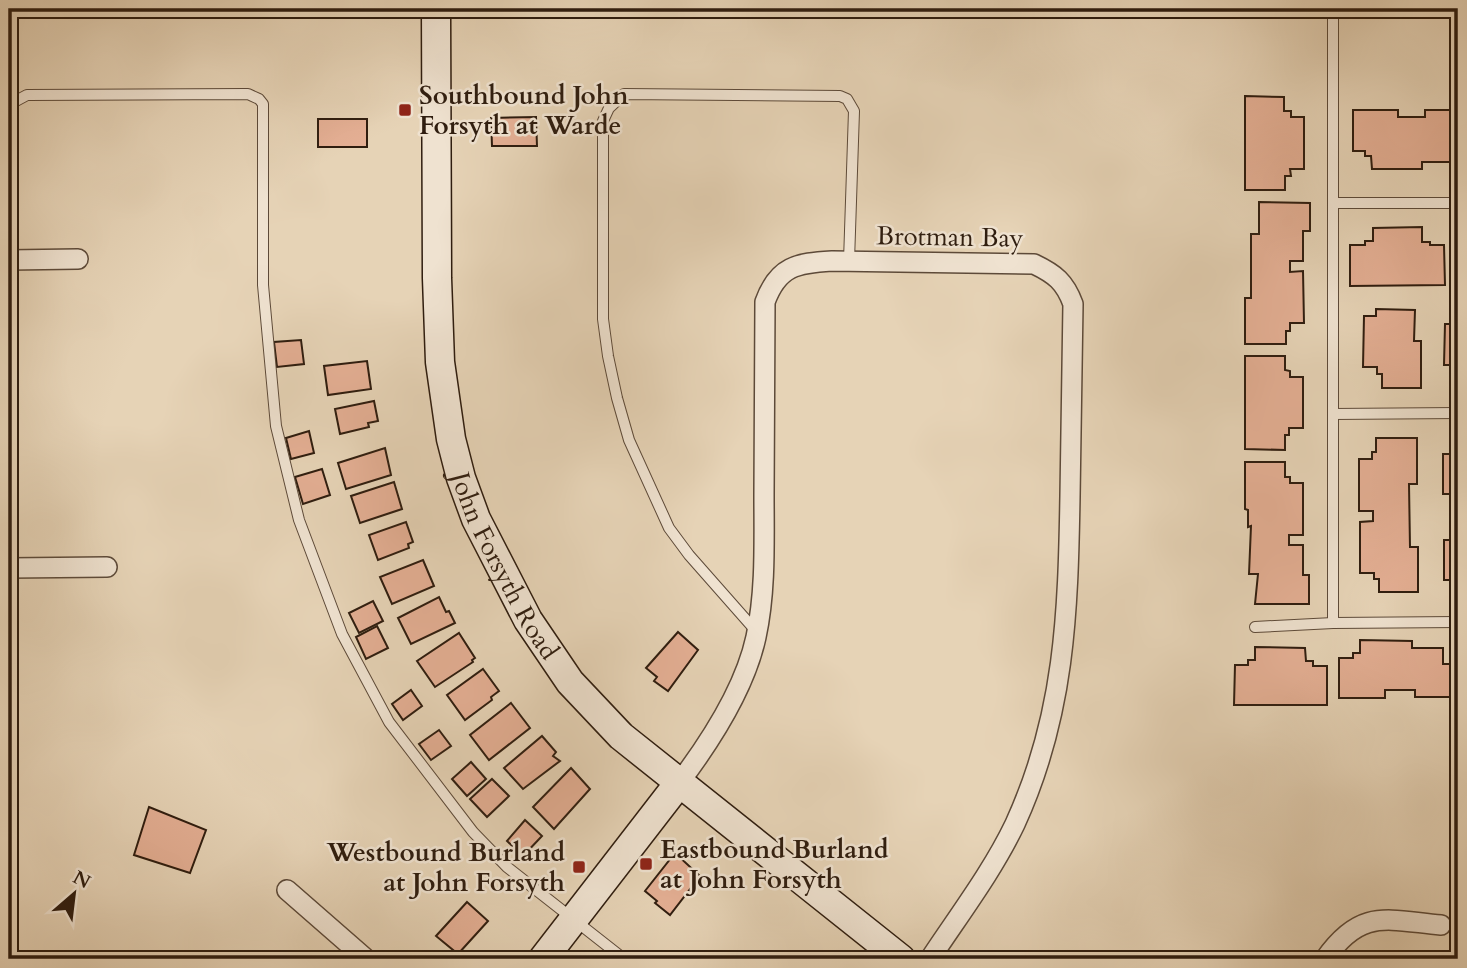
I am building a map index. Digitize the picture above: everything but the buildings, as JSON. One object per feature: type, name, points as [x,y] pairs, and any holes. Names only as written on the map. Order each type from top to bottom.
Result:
[{"type":"street","name":"John Forsyth Road","points":[[436,9],[440,362],[451,439],[476,519],[528,620],[570,682],[621,736],[901,959]]},
{"type":"street","points":[[9,260],[78,259]]},
{"type":"street","name":"Brotman Bay","points":[[679,783],[706,747],[720,722],[740,681],[757,631],[764,566],[765,302],[772,285],[785,272],[803,263],[849,261],[1034,264],[1055,276],[1067,288],[1073,304],[1068,580],[1059,684],[1034,777],[1015,823],[996,860],[930,959]]},
{"type":"street","points":[[9,568],[107,567]]},
{"type":"street","points":[[543,959],[679,783]]},
{"type":"street","points":[[287,890],[366,959]]},
{"type":"street","points":[[1325,959],[1346,933],[1377,919],[1441,925]]},
{"type":"lane","points":[[1333,9],[1333,623]]},
{"type":"lane","points":[[9,113],[14,102],[27,95],[248,94],[260,99],[263,285],[276,426],[299,520],[342,634],[388,722],[473,832],[507,867],[624,959]]},
{"type":"lane","points":[[757,631],[689,555],[669,528],[629,440],[617,398],[603,319],[603,121],[609,108],[624,94],[839,96],[847,99],[854,111],[849,261]]},
{"type":"lane","points":[[1333,203],[1458,203]]},
{"type":"lane","points":[[1333,414],[1458,412]]},
{"type":"lane","points":[[1255,627],[1458,622]]},
{"type":"place","name":"Southbound John Forsyth at Warde","points":[[405,110]]},
{"type":"place","name":"Eastbound Burland at John Forsyth","points":[[646,864]]},
{"type":"place","name":"Westbound Burland at John Forsyth","points":[[579,867]]}]
